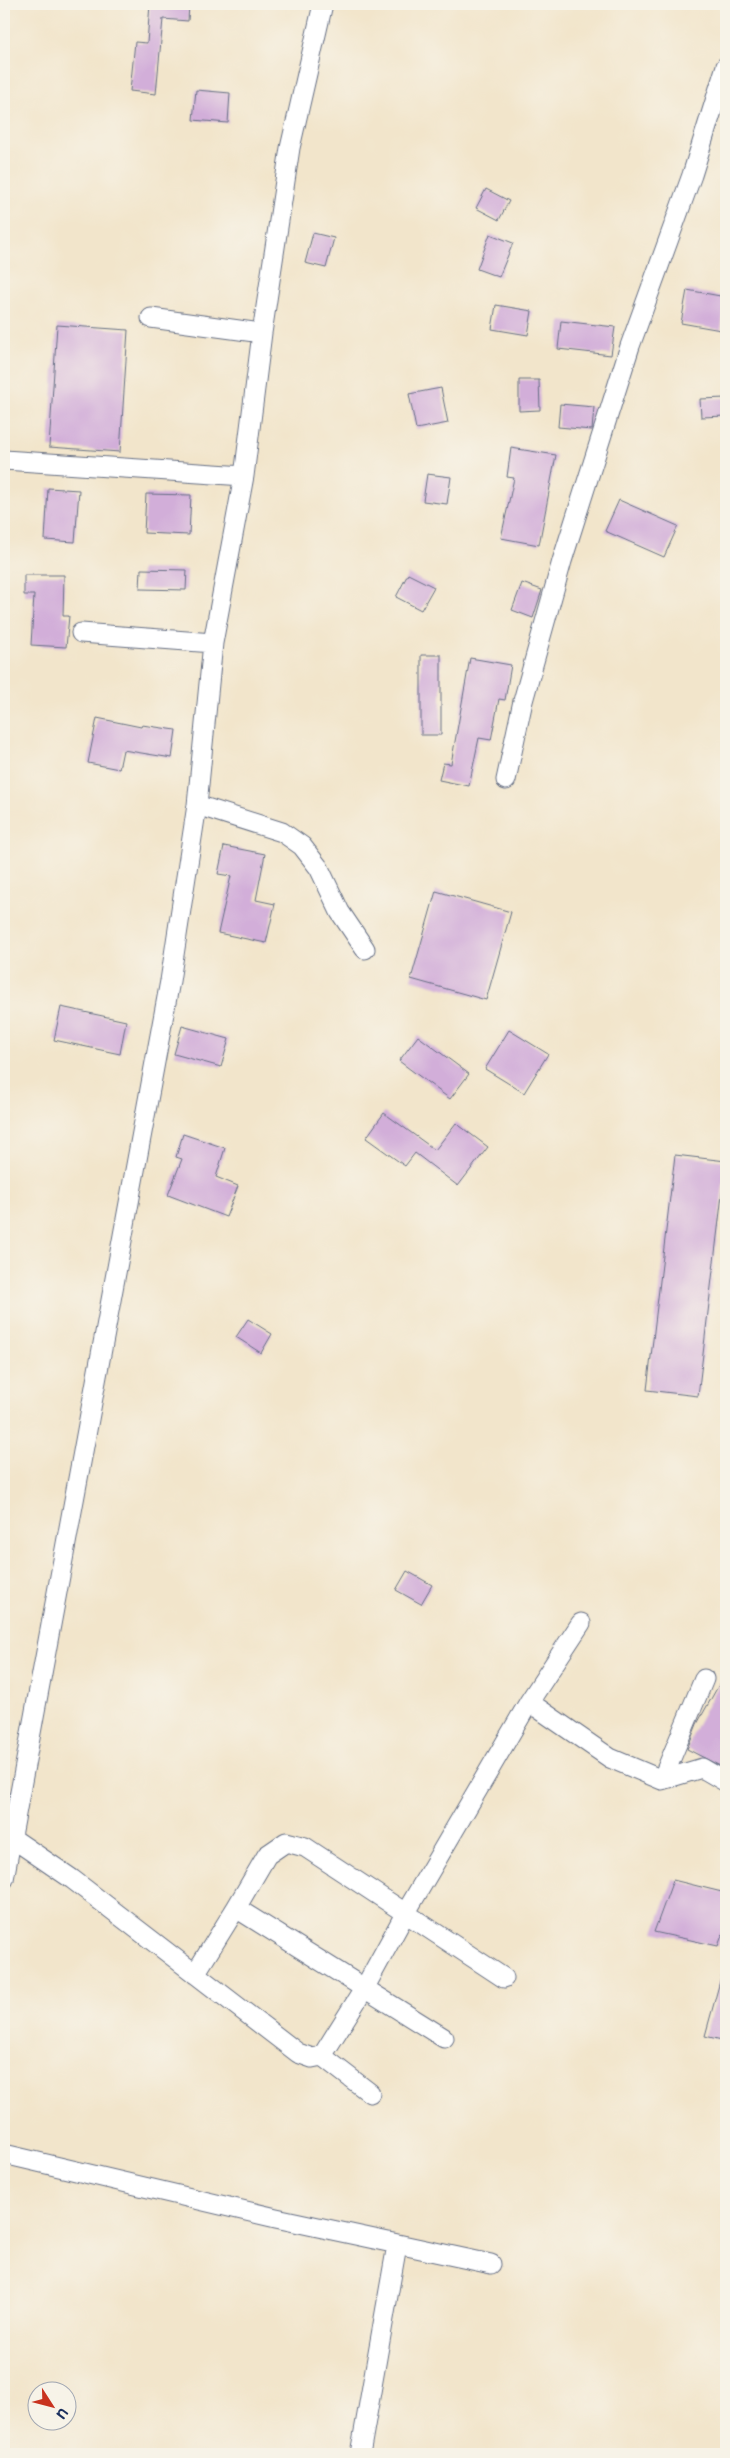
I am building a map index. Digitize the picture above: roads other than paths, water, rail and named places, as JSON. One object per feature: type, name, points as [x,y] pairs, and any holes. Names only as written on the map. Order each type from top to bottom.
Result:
[{"type":"street","points":[[4,1880],[8,1837],[133,1187],[172,971],[197,805],[213,643],[244,476],[262,332],[290,148],[323,4]]},
{"type":"street","points":[[506,780],[523,702],[562,562],[630,346],[692,175],[726,66]]},
{"type":"street","points":[[151,318],[262,332]]},
{"type":"street","points":[[4,460],[244,476]]},
{"type":"street","points":[[81,633],[213,643]]},
{"type":"street","points":[[197,805],[282,832],[302,846],[318,868],[340,912],[365,949]]},
{"type":"street","points":[[8,1837],[72,1879],[298,2053],[312,2058],[322,2056],[364,1989],[405,1914],[528,1702],[581,1623]]},
{"type":"street","points":[[662,1780],[704,1679]]},
{"type":"street","points":[[528,1702],[610,1758],[662,1780],[702,1768],[726,1782]]},
{"type":"street","points":[[195,1974],[268,1855],[286,1842],[305,1847],[504,1978]]},
{"type":"street","points":[[236,1908],[444,2038]]},
{"type":"street","points":[[322,2056],[370,2093]]},
{"type":"street","points":[[4,2154],[276,2218],[491,2264]]},
{"type":"street","points":[[360,2454],[397,2244]]}]
